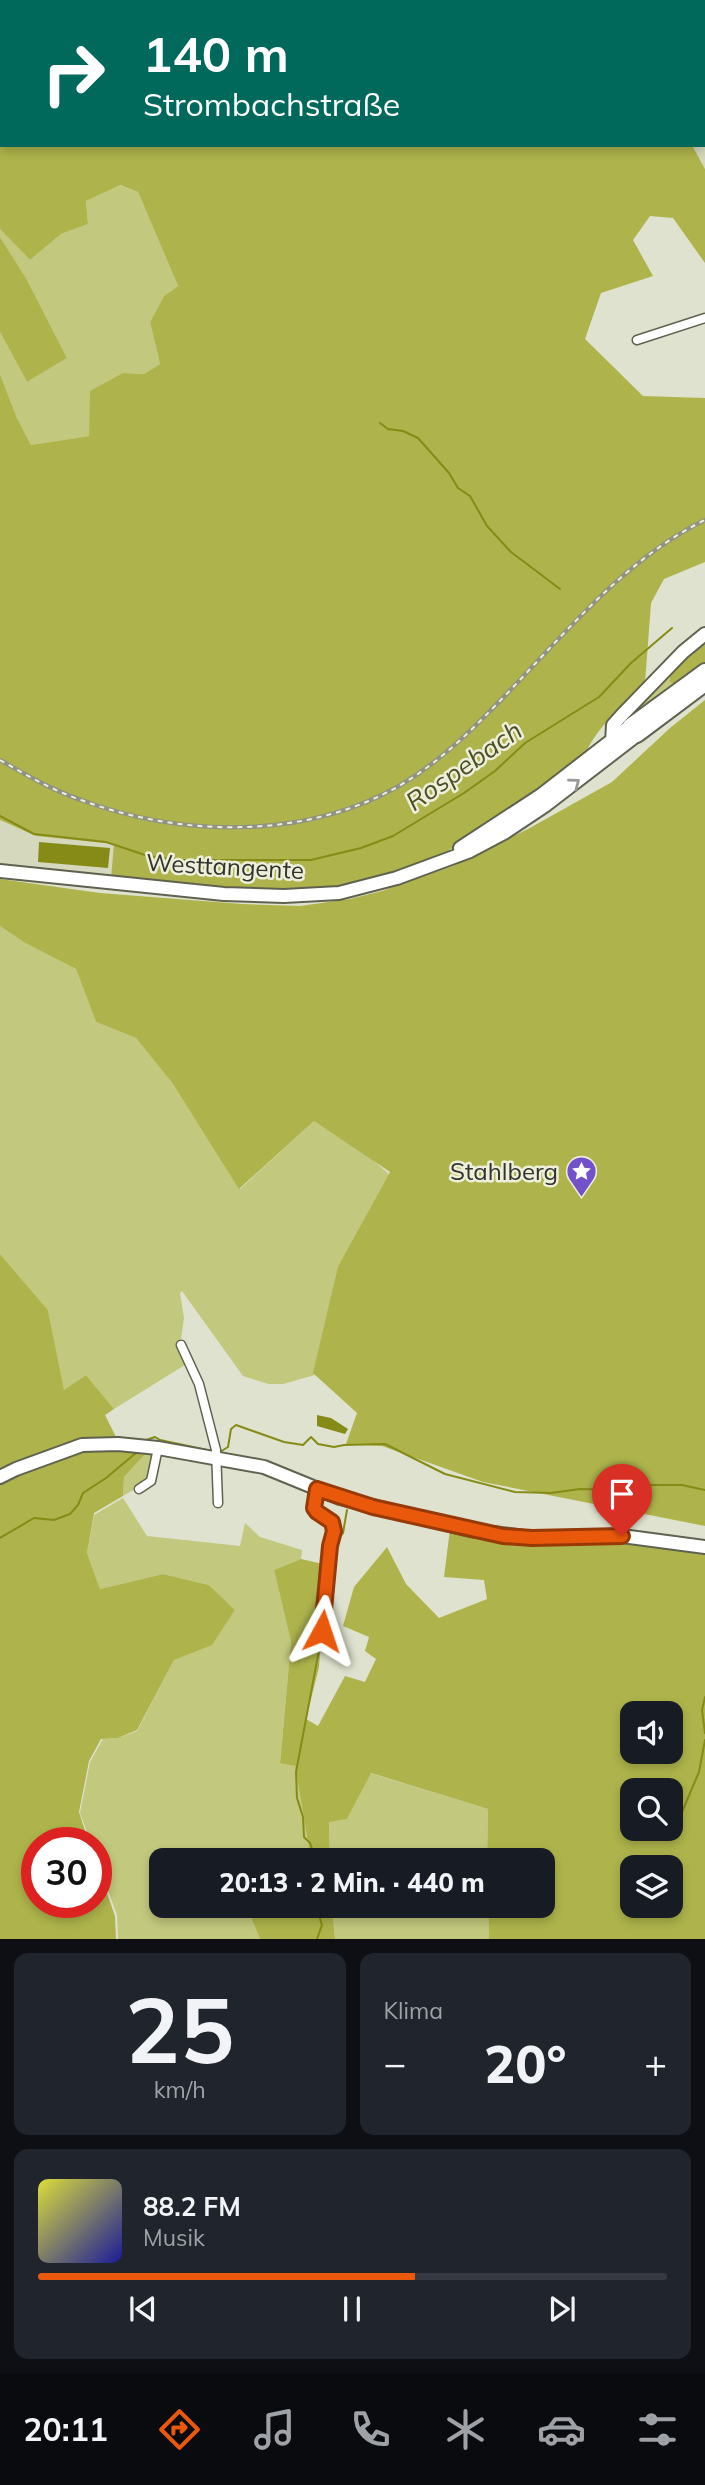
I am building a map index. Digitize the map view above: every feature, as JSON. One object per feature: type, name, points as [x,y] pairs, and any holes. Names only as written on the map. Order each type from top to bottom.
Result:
[{"type":"highway","name":"Westtangente","points":[[629,725],[705,671]]},
{"type":"highway","name":"Westtangente","points":[[629,725],[705,684]]},
{"type":"main road","points":[[629,725],[674,661],[705,634]]},
{"type":"main road","name":"Westtangente","points":[[443,860],[541,795],[629,725]]},
{"type":"main road","name":"Westtangente","points":[[0,871],[224,894],[284,896],[339,893],[397,878],[470,850],[504,833],[547,805],[606,760],[629,725]]},
{"type":"main road","points":[[606,760],[613,740]]},
{"type":"main road","points":[[0,1477],[82,1445],[118,1444],[158,1448],[264,1468],[373,1507],[503,1536],[622,1536],[705,1547]]},
{"type":"street","points":[[637,340],[705,318]]},
{"type":"street","points":[[181,1345],[199,1384],[216,1450],[218,1503]]},
{"type":"street","points":[[139,1489],[151,1481],[158,1448]]},
{"type":"street","points":[[317,1489],[314,1508],[332,1522],[334,1531],[330,1546],[322,1631]]},
{"type":"shaded area","points":[[693,147],[705,147],[705,169]]},
{"type":"shaded area","points":[[0,820],[36,836],[115,844],[111,878],[0,865]]},
{"type":"shaded area","points":[[39,842],[110,848],[108,868],[38,862]]},
{"type":"shaded area","points":[[317,1415],[331,1418],[348,1429],[345,1434],[317,1426]]},
{"type":"green space","points":[[0,147],[693,147],[705,169],[705,263],[673,218],[650,216],[633,240],[653,276],[601,293],[585,339],[643,396],[705,398],[705,562],[664,579],[651,603],[645,683],[605,723],[578,762],[504,815],[466,840],[426,861],[388,875],[349,884],[270,890],[111,878],[114,844],[36,836],[0,820],[0,374],[31,445],[89,436],[90,391],[123,373],[144,374],[160,364],[150,322],[164,296],[178,286],[138,192],[120,185],[86,201],[88,224],[61,234],[30,260],[0,229]]},
{"type":"green space","points":[[119,185],[138,192],[178,286],[164,296],[150,322],[160,364],[144,374],[123,373],[90,436],[31,445],[0,374],[0,332],[27,382],[67,358],[26,278],[0,237],[0,229],[30,260],[61,234],[88,224],[86,201]]},
{"type":"green space","points":[[0,237],[26,278],[67,358],[27,382],[0,332]]},
{"type":"green space","points":[[705,643],[705,666],[677,685],[670,682],[669,675]]},
{"type":"green space","points":[[669,675],[669,679],[677,685],[628,721],[628,717]]},
{"type":"green space","points":[[705,700],[705,1526],[483,1482],[382,1446],[346,1444],[357,1413],[313,1373],[338,1266],[390,1172],[314,1121],[239,1189],[173,1084],[136,1038],[96,1022],[76,969],[25,943],[0,926],[0,879],[100,893],[300,906],[350,899],[382,891],[453,866],[528,829],[612,782],[670,728]]},
{"type":"green space","points":[[0,926],[25,943],[76,969],[96,1022],[136,1038],[173,1084],[240,1189],[314,1121],[368,1156],[389,1174],[338,1266],[315,1375],[283,1384],[269,1384],[243,1376],[182,1291],[180,1293],[184,1318],[180,1346],[188,1363],[114,1409],[86,1375],[64,1391],[48,1310],[0,1254]]},
{"type":"green space","points":[[0,1254],[48,1310],[64,1390],[86,1375],[114,1409],[105,1415],[117,1439],[0,1473]]},
{"type":"green space","points":[[122,1448],[148,1451],[124,1477],[123,1496],[94,1513],[87,1553],[100,1589],[163,1574],[209,1585],[235,1610],[212,1645],[174,1660],[137,1730],[118,1738],[101,1739],[89,1761],[79,1812],[84,1827],[21,1827],[21,1918],[112,1918],[112,1907],[116,1939],[0,1939],[0,1481],[80,1449]]},
{"type":"green space","points":[[148,1451],[156,1453],[150,1480],[123,1496],[124,1477]]},
{"type":"green space","points":[[123,1498],[147,1536],[240,1546],[245,1523],[260,1537],[302,1550],[301,1559],[274,1570],[291,1642],[280,1762],[295,1766],[309,1848],[149,1848],[149,1918],[251,1918],[260,1939],[118,1939],[117,1915],[112,1901],[112,1827],[85,1827],[80,1813],[90,1762],[103,1739],[118,1738],[137,1731],[174,1660],[212,1644],[235,1610],[209,1585],[163,1574],[100,1589],[87,1553],[94,1515]]},
{"type":"green space","points":[[450,1529],[620,1540],[705,1550],[705,1939],[489,1939],[488,1918],[555,1918],[555,1848],[487,1848],[488,1809],[371,1773],[347,1819],[329,1822],[330,1848],[309,1848],[295,1766],[280,1763],[291,1642],[274,1570],[301,1559],[327,1565],[319,1667],[306,1719],[318,1726],[345,1676],[365,1682],[376,1659],[365,1651],[369,1637],[343,1626],[354,1587],[387,1547],[406,1584],[439,1618],[487,1599],[484,1580],[444,1577]]},
{"type":"green space","points":[[370,1773],[488,1809],[487,1848],[330,1848],[329,1821],[347,1819]]},
{"type":"green space","points":[[251,1918],[333,1918],[335,1939],[260,1939]]},
{"type":"green space","points":[[333,1918],[488,1918],[489,1939],[335,1939]]},
{"type":"waterway","points":[[380,423],[388,429],[403,431],[418,438],[449,473],[458,488],[470,496],[487,526],[511,552],[560,589]]},
{"type":"waterway","name":"Rospebach","points":[[0,816],[34,834],[106,842],[148,856],[180,860],[311,860],[361,848],[393,836],[464,793],[495,771],[525,743],[599,697],[631,663],[672,628]]},
{"type":"waterway","points":[[220,1452],[228,1447],[231,1429],[236,1425],[284,1442],[303,1445],[311,1437],[318,1444],[334,1447],[385,1444],[445,1474],[515,1492],[617,1490],[642,1485],[682,1485],[705,1490]]},
{"type":"waterway","points":[[146,1440],[155,1437],[212,1451]]},
{"type":"waterway","points":[[0,1538],[34,1518],[54,1520],[70,1514],[83,1493],[137,1452]]},
{"type":"waterway","points":[[336,1541],[343,1533],[347,1510]]},
{"type":"waterway","points":[[331,1611],[333,1556]]},
{"type":"waterway","points":[[312,1848],[304,1837],[303,1817],[297,1798],[296,1772],[320,1633]]},
{"type":"waterway","points":[[705,1697],[702,1710],[705,1733]]},
{"type":"waterway","points":[[683,1810],[699,1772],[705,1740]]},
{"type":"waterway","points":[[317,1939],[322,1925],[320,1918]]},
{"type":"railway","points":[[0,760],[49,787],[81,800],[160,821],[201,826],[283,824],[362,804],[399,786],[447,752],[617,581],[674,537],[705,520]]},
{"type":"place","name":"Stahlberg","points":[[581,1199]]},
{"type":"route","points":[[322,1631],[330,1546],[334,1531],[332,1522],[314,1508],[317,1489],[373,1507],[503,1536],[622,1536]]}]
